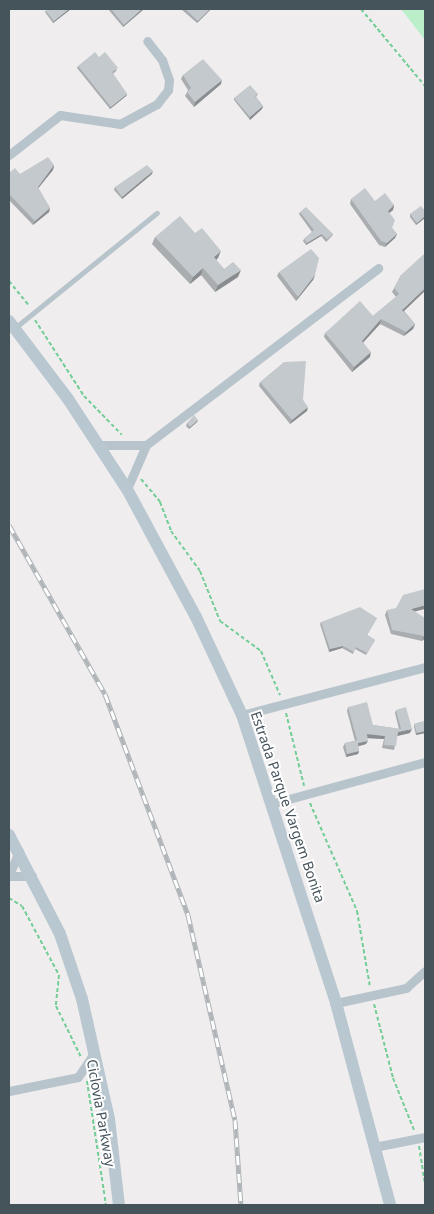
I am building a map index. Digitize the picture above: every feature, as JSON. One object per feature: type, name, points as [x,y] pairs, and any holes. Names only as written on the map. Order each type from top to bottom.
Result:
[{"type":"main road","name":"Estrada Parque Vargem Bonita","points":[[12,324],[127,489],[196,617],[242,715],[274,803],[336,1003],[390,1205]]},
{"type":"main road","points":[[9,835],[32,876],[69,958],[109,1119],[119,1205]]},
{"type":"street","points":[[9,155],[60,115],[120,124],[157,104],[168,90],[167,72],[147,41]]},
{"type":"street","points":[[127,489],[146,445],[378,268]]},
{"type":"street","points":[[98,445],[146,445]]},
{"type":"street","points":[[242,715],[425,667]]},
{"type":"street","points":[[274,803],[425,762]]},
{"type":"street","points":[[19,851],[9,876],[32,876]]},
{"type":"street","points":[[336,1003],[406,988],[425,971]]},
{"type":"street","points":[[9,1091],[72,1079],[84,1069],[94,1053]]},
{"type":"street","points":[[374,1147],[425,1137]]},
{"type":"lane","points":[[12,324],[157,213]]},
{"type":"path","points":[[361,9],[425,86]]},
{"type":"path","name":"Ciclovia Parkway","points":[[9,898],[22,906],[59,975],[56,1006],[75,1039],[84,1069],[106,1205]]},
{"type":"green space","points":[[401,9],[425,9],[425,40]]},
{"type":"building","points":[[69,9],[54,21],[45,10]]},
{"type":"building","points":[[111,9],[142,9],[124,25]]},
{"type":"building","points":[[185,9],[210,9],[198,21]]},
{"type":"building","points":[[95,52],[99,57],[105,52],[118,68],[112,72],[127,94],[111,107],[78,66]]},
{"type":"building","points":[[203,59],[222,80],[195,102],[187,92],[191,88],[183,75]]},
{"type":"building","points":[[250,85],[258,94],[255,96],[263,106],[250,117],[234,98]]},
{"type":"building","points":[[48,157],[54,165],[38,187],[50,208],[35,221],[9,194],[9,173],[15,168],[20,174]]},
{"type":"building","points":[[147,165],[153,171],[122,197],[115,187]]},
{"type":"building","points":[[365,188],[375,201],[385,193],[394,205],[388,211],[395,220],[392,228],[397,234],[387,243],[381,241],[351,199]]},
{"type":"building","points":[[421,206],[425,211],[425,216],[417,223],[410,214]]},
{"type":"building","points":[[306,207],[333,234],[327,239],[322,234],[307,243],[304,239],[314,230],[300,212]]},
{"type":"building","points":[[180,216],[195,233],[202,228],[221,251],[214,257],[224,269],[233,262],[241,270],[218,285],[203,268],[193,277],[155,237]]},
{"type":"building","points":[[311,249],[319,258],[315,275],[298,297],[279,272]]},
{"type":"building","points":[[425,253],[425,288],[402,310],[415,324],[406,332],[381,319],[362,341],[371,352],[354,367],[325,333],[360,301],[373,316],[399,294],[394,288],[401,275]]},
{"type":"building","points":[[306,361],[303,400],[308,407],[292,420],[260,382],[284,362]]},
{"type":"building","points":[[194,415],[198,420],[190,427],[187,423]]},
{"type":"building","points":[[425,589],[425,605],[411,609],[425,618],[425,635],[392,630],[387,610],[396,608],[403,595]]},
{"type":"building","points":[[360,607],[377,618],[367,635],[375,640],[367,653],[356,647],[354,652],[343,646],[330,649],[321,622]]},
{"type":"building","points":[[367,702],[373,725],[401,729],[396,710],[406,707],[412,729],[398,732],[396,746],[384,745],[385,736],[367,734],[368,741],[358,743],[359,751],[347,754],[345,743],[357,740],[348,707]]},
{"type":"building","points":[[425,721],[425,731],[417,733],[414,724]]},
{"type":"railway","points":[[9,525],[105,694],[188,915],[235,1120],[241,1205]]}]
